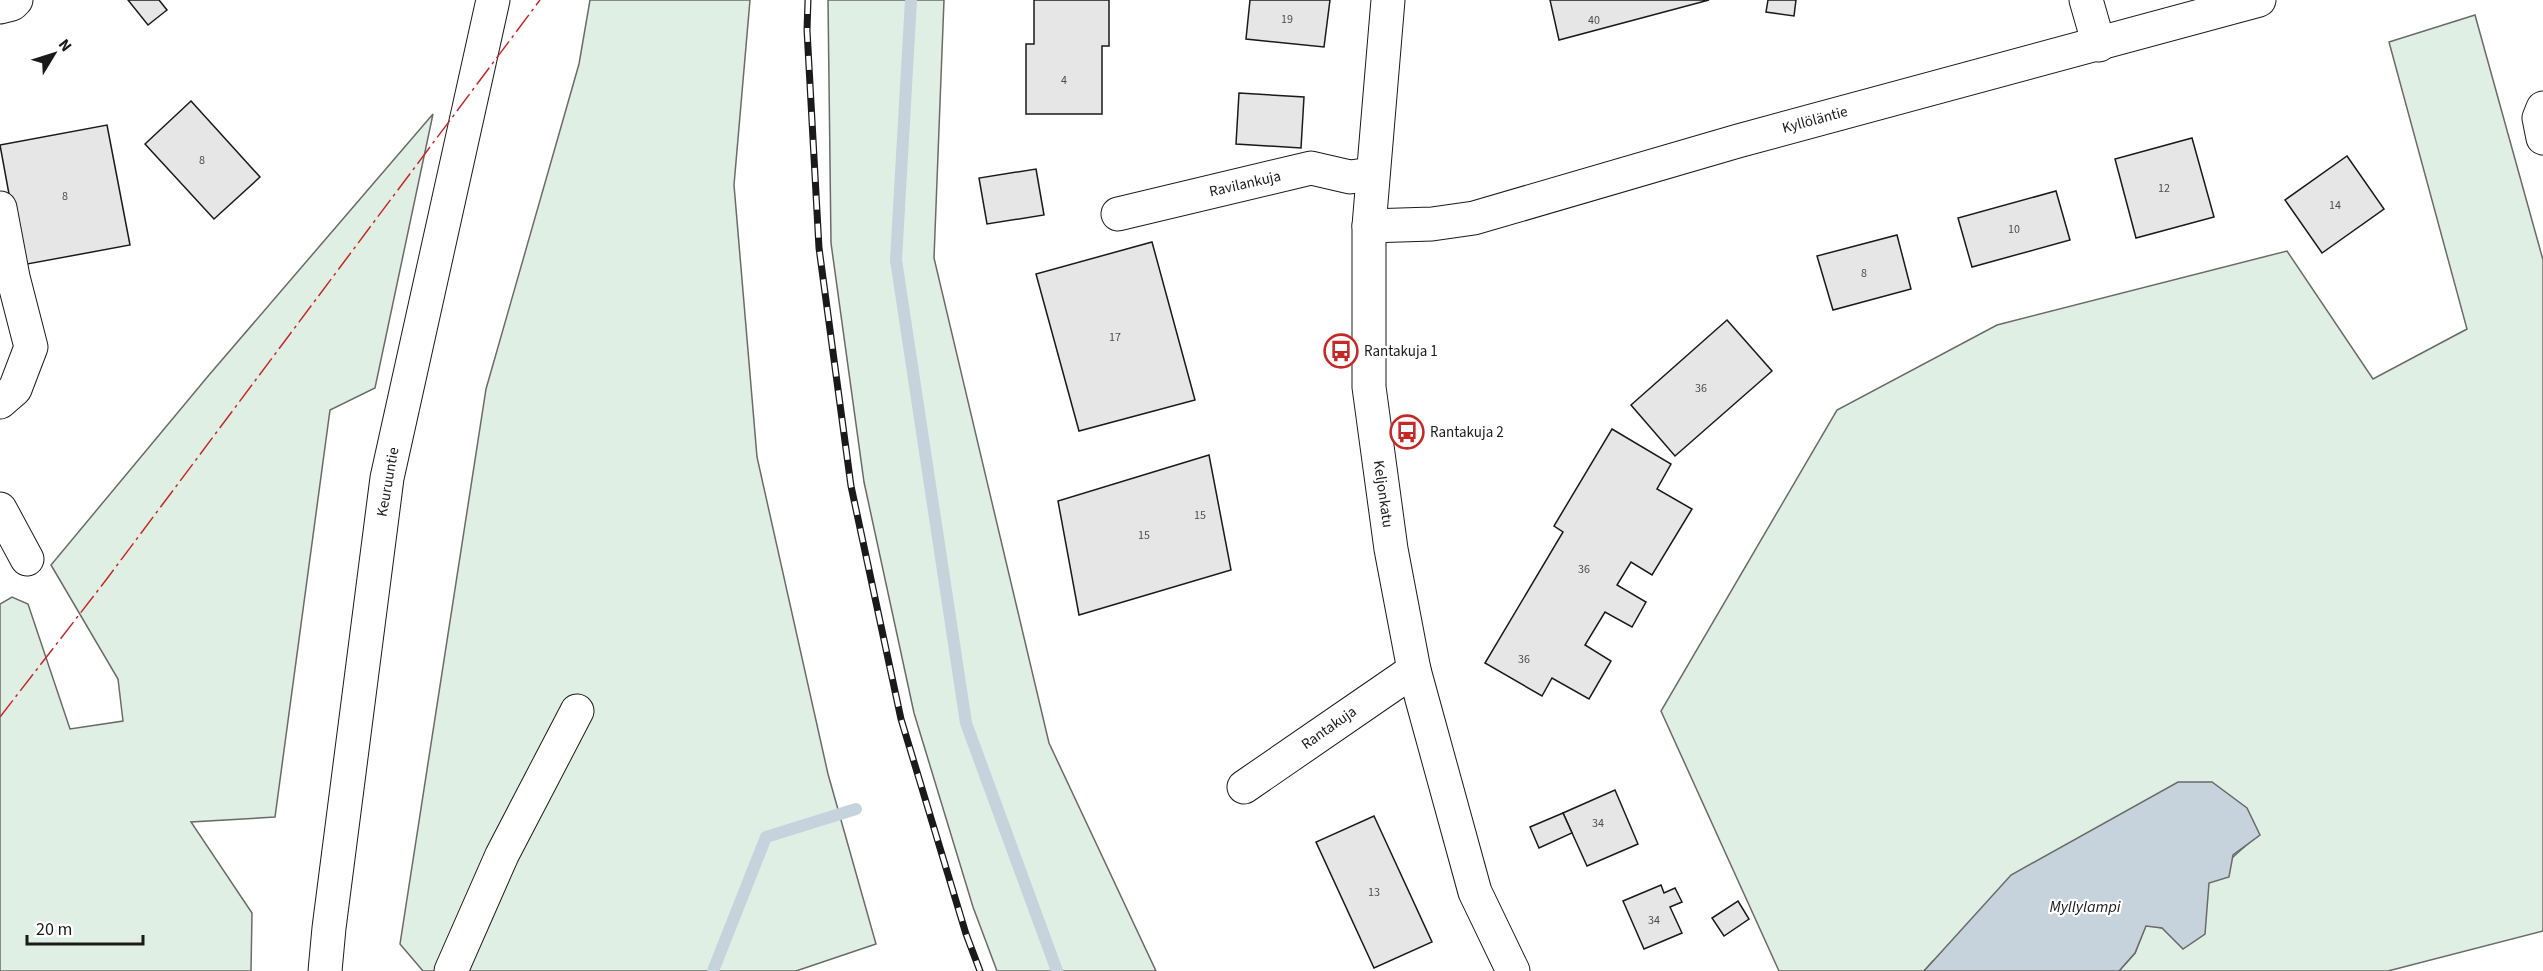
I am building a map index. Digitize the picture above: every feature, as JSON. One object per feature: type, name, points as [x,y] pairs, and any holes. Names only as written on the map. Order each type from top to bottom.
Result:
[{"type":"main road","points":[[0,7],[12,4],[16,0]]},
{"type":"main road","name":"Keuruuntie","points":[[326,971],[329,928],[387,478],[493,0]]},
{"type":"main road","name":"Keljonkatu","points":[[1388,0],[1369,226],[1369,387],[1390,549],[1414,670],[1475,892],[1513,971]]},
{"type":"main road","points":[[2086,0],[2098,45]]},
{"type":"main road","name":"Kyllöläntie","points":[[1369,226],[1432,224],[1474,218],[1738,141],[2259,0]]},
{"type":"main road","points":[[2543,108],[2538,118],[2543,138]]},
{"type":"main road","name":"Ravilankuja","points":[[1118,214],[1311,168],[1350,177],[1372,174]]},
{"type":"main road","points":[[0,208],[31,347],[15,389],[0,402]]},
{"type":"main road","points":[[0,509],[27,559]]},
{"type":"main road","name":"Rantakuja","points":[[1244,787],[1414,670]]},
{"type":"main road","points":[[451,971],[502,855],[577,711]]},
{"type":"green space","points":[[590,0],[750,0],[734,185],[757,457],[828,774],[876,944],[796,971],[423,971],[400,944],[486,389],[579,64]]},
{"type":"green space","points":[[828,0],[944,0],[934,258],[1049,743],[1156,971],[997,971],[973,907],[914,713],[864,482],[831,243]]},
{"type":"green space","points":[[2475,15],[2543,260],[2543,931],[2388,971],[2119,971],[2135,953],[2146,925],[2162,928],[2259,835],[1933,961],[1924,971],[1779,971],[1661,711],[1837,410],[1997,325],[2287,251],[2373,379],[2467,329],[2389,42]]},
{"type":"green space","points":[[433,114],[375,388],[330,410],[275,817],[191,822],[252,913],[251,971],[0,971],[0,604],[12,597],[28,604],[70,729],[123,721],[118,679],[51,565],[209,375]]},
{"type":"water","name":"Myllylampi","points":[[2178,782],[2212,782],[2247,808],[2260,835],[2233,855],[2229,877],[2209,883],[2205,934],[2183,949],[2162,928],[2146,926],[2135,953],[2119,971],[1924,971],[2011,875]]},
{"type":"building","points":[[128,0],[159,0],[167,10],[148,25]]},
{"type":"building","points":[[1034,0],[1109,0],[1109,46],[1102,46],[1102,114],[1026,114],[1026,44],[1034,44]]},
{"type":"building","points":[[1250,0],[1330,0],[1324,47],[1246,39]]},
{"type":"building","points":[[1550,0],[1709,0],[1559,40]]},
{"type":"building","points":[[1768,0],[1796,0],[1794,16],[1766,12]]},
{"type":"building","points":[[1239,93],[1304,97],[1301,148],[1236,144]]},
{"type":"building","points":[[191,101],[260,177],[214,219],[145,144]]},
{"type":"building","points":[[107,125],[130,245],[22,265],[0,145]]},
{"type":"building","points":[[2192,138],[2214,217],[2136,238],[2115,159]]},
{"type":"building","points":[[2347,156],[2384,209],[2322,253],[2285,200]]},
{"type":"building","points":[[1036,169],[1044,215],[987,224],[979,178]]},
{"type":"building","points":[[2056,191],[2070,240],[1972,267],[1958,218]]},
{"type":"building","points":[[1897,235],[1911,289],[1833,310],[1817,256]]},
{"type":"building","points":[[1152,242],[1195,400],[1079,431],[1036,274]]},
{"type":"building","points":[[1727,320],[1772,371],[1675,456],[1631,405]]},
{"type":"building","points":[[1612,429],[1671,464],[1657,489],[1692,509],[1652,575],[1631,562],[1617,585],[1646,602],[1632,627],[1605,612],[1585,645],[1611,661],[1589,699],[1552,678],[1542,696],[1485,663],[1563,532],[1554,526]]},
{"type":"building","points":[[1209,455],[1231,570],[1079,615],[1058,501]]},
{"type":"building","points":[[1615,790],[1638,844],[1587,866],[1563,813]]},
{"type":"building","points":[[1563,813],[1572,833],[1539,848],[1530,827]]},
{"type":"building","points":[[1374,816],[1432,942],[1374,968],[1316,842]]},
{"type":"building","points":[[1661,885],[1664,893],[1675,888],[1682,902],[1670,907],[1682,933],[1644,949],[1623,901]]},
{"type":"building","points":[[1738,901],[1749,919],[1724,936],[1712,918]]},
{"type":"waterway","points":[[911,0],[896,260],[966,723],[1057,971]]},
{"type":"waterway","points":[[713,971],[766,837],[856,809]]},
{"type":"railway","points":[[808,0],[807,30],[819,248],[851,486],[901,719],[966,934],[980,971]]},
{"type":"power","points":[[0,717],[106,580],[540,0]]},
{"type":"place","name":"Rantakuja 1","points":[[1341,351]]},
{"type":"place","name":"Rantakuja 2","points":[[1407,432]]}]
